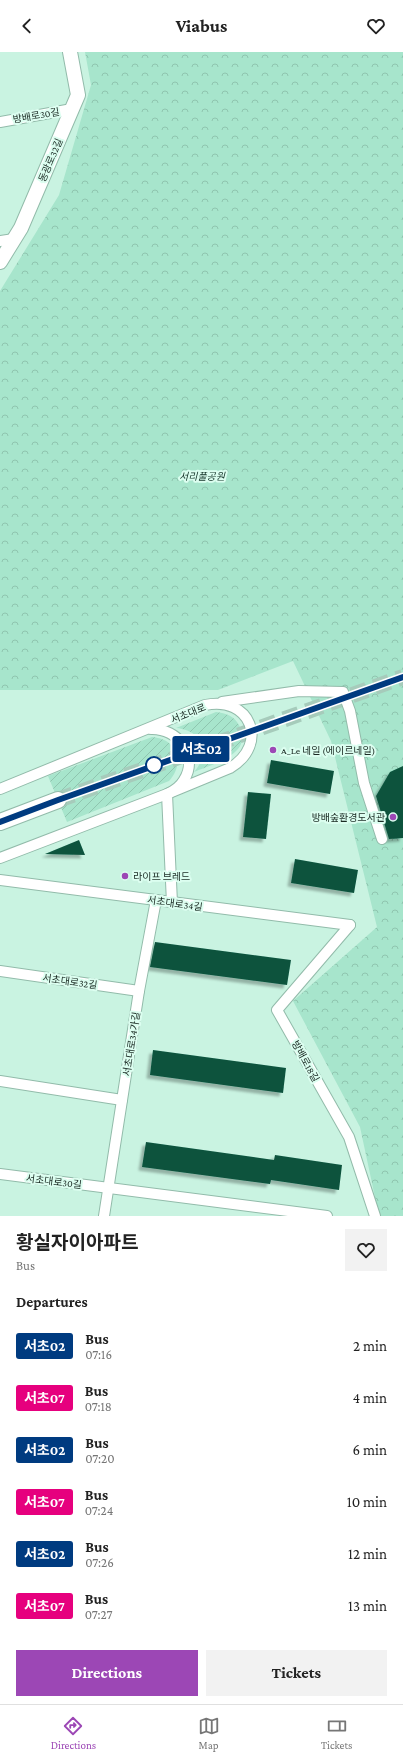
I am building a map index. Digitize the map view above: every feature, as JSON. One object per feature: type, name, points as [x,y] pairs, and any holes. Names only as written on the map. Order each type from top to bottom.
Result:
[{"type":"main road","points":[[0,822],[58,800]]},
{"type":"street","name":"동광로32길","points":[[0,262],[21,228],[78,95],[70,52]]},
{"type":"street","name":"방배로30길","points":[[0,122],[72,109]]},
{"type":"street","points":[[0,242],[14,239]]},
{"type":"street","points":[[215,703],[299,691],[343,692],[350,711],[364,783],[382,839]]},
{"type":"street","name":"서초대로","points":[[0,789],[205,705],[215,703],[226,704],[236,708],[244,715],[252,734],[251,745],[246,755],[230,768],[167,794],[0,858]]},
{"type":"street","name":"서초대로","points":[[142,732],[152,729],[168,732],[181,741],[186,750],[189,760],[186,776],[176,789],[167,794]]},
{"type":"street","points":[[167,794],[172,903]]},
{"type":"street","name":"서초대로34길","points":[[0,880],[350,925]]},
{"type":"street","name":"서초대로34가길","points":[[104,1216],[139,991],[156,900]]},
{"type":"street","name":"방배로18길","points":[[350,925],[277,1010],[349,1138],[376,1216]]},
{"type":"street","name":"서초대로32길","points":[[0,971],[139,991]]},
{"type":"street","points":[[0,1081],[122,1100]]},
{"type":"street","name":"서초대로30길","points":[[0,1174],[108,1188]]},
{"type":"street","points":[[108,1188],[327,1216]]},
{"type":"green space","name":"서리풀공원","points":[[85,52],[403,52],[403,1216],[379,1216],[360,1127],[293,1001],[377,927],[331,741],[293,661],[218,690],[0,690],[0,291],[59,195],[91,85]]},
{"type":"green space","points":[[216,712],[223,713],[235,719],[239,725],[242,735],[241,743],[237,751],[229,756],[194,772],[202,757],[203,750],[201,744],[198,738],[192,733],[176,728]]},
{"type":"green space","points":[[152,737],[168,742],[176,753],[178,759],[177,766],[169,781],[67,822],[48,776]]},
{"type":"building","points":[[271,760],[334,771],[330,794],[267,783]]},
{"type":"building","name":"방배숲환경도서관","points":[[403,766],[403,838],[389,839],[376,796],[390,772]]},
{"type":"building","points":[[248,792],[271,794],[266,839],[243,837]]},
{"type":"building","points":[[79,840],[85,855],[45,854]]},
{"type":"building","points":[[295,859],[358,870],[354,893],[291,883]]},
{"type":"building","points":[[155,942],[291,960],[287,985],[150,967]]},
{"type":"building","points":[[153,1050],[286,1068],[283,1093],[150,1075]]},
{"type":"building","points":[[146,1142],[274,1160],[275,1155],[342,1165],[339,1190],[271,1180],[270,1184],[142,1167]]},
{"type":"tunnel","points":[[58,800],[403,677]]},
{"type":"bus line","name":"서초02","points":[[0,822],[403,677]]},
{"type":"place","name":"A_Le 네일 (에이르네일)","points":[[273,750]]},
{"type":"place","name":"방배숲환경도서관","points":[[393,817]]},
{"type":"place","name":"라이프 브레드","points":[[125,876]]}]
